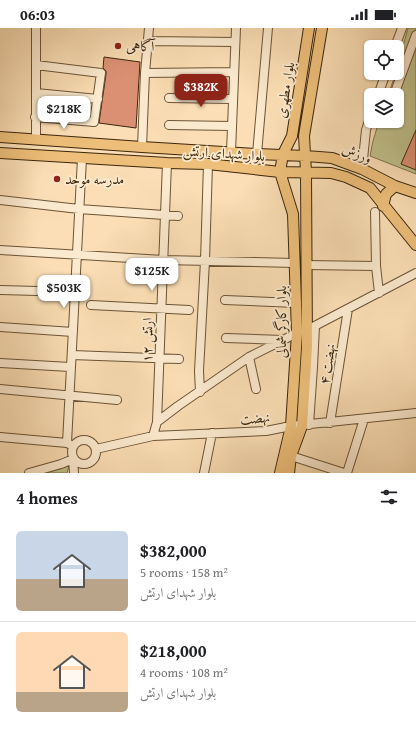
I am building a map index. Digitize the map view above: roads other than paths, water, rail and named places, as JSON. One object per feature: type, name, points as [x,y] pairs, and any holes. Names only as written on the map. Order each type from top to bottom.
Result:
[{"type":"main road","name":"بلوار مطهری","points":[[280,172],[283,154],[292,136],[309,28]]},
{"type":"main road","name":"بلوار مطهری","points":[[306,172],[304,136],[322,28]]},
{"type":"main road","name":"بلوار شهدای ارتش","points":[[0,137],[257,154],[283,154]]},
{"type":"main road","name":"بلوار شهدای ارتش","points":[[0,153],[208,164],[280,172],[332,173],[346,177],[370,188],[379,209],[416,245]]},
{"type":"main road","name":"ورزش","points":[[283,154],[332,158],[362,169],[395,186],[416,194]]},
{"type":"main road","name":"بلوار کارگر شمالی","points":[[280,172],[293,214],[297,333],[292,426],[280,473]]},
{"type":"main road","name":"بلوار کارگر شمالی","points":[[289,473],[292,456],[306,425],[311,328],[306,265],[306,172]]},
{"type":"main road","points":[[370,188],[375,190],[380,189],[382,184],[378,177]]},
{"type":"main road","points":[[379,209],[386,194],[395,186]]},
{"type":"street","points":[[36,28],[36,139]]},
{"type":"street","points":[[142,147],[145,73],[149,28]]},
{"type":"street","points":[[231,152],[236,28]]},
{"type":"street","points":[[257,154],[268,28]]},
{"type":"street","points":[[398,40],[402,28]]},
{"type":"street","points":[[397,88],[416,35]]},
{"type":"street","points":[[148,41],[236,42]]},
{"type":"street","points":[[35,117],[94,122],[101,73],[36,66]]},
{"type":"street","points":[[145,73],[234,72]]},
{"type":"street","points":[[36,93],[98,99]]},
{"type":"street","points":[[169,98],[233,99]]},
{"type":"street","points":[[169,125],[232,126]]},
{"type":"street","points":[[362,169],[367,128]]},
{"type":"street","points":[[74,473],[70,444],[69,396],[82,158]]},
{"type":"street","name":"ارتش ۱۲","points":[[158,422],[167,163]]},
{"type":"street","points":[[200,392],[199,371],[205,261],[208,164]]},
{"type":"street","points":[[0,200],[79,209],[178,216]]},
{"type":"street","points":[[379,209],[376,266],[379,293]]},
{"type":"street","points":[[0,250],[163,260],[295,263]]},
{"type":"street","points":[[306,265],[376,266]]},
{"type":"street","points":[[311,328],[416,273]]},
{"type":"street","points":[[0,290],[75,292]]},
{"type":"street","points":[[225,300],[296,303]]},
{"type":"street","points":[[91,304],[189,310]]},
{"type":"street","name":"نهضت ۴","points":[[330,423],[348,309]]},
{"type":"street","points":[[0,327],[73,332]]},
{"type":"street","points":[[153,436],[158,422],[178,406],[249,357],[297,333]]},
{"type":"street","points":[[226,338],[283,340]]},
{"type":"street","points":[[72,355],[179,359]]},
{"type":"street","points":[[249,357],[256,389]]},
{"type":"street","points":[[0,363],[70,367]]},
{"type":"street","points":[[0,389],[117,400]]},
{"type":"street","name":"نهضت","points":[[96,449],[153,436],[266,431],[292,426],[416,413]]},
{"type":"street","points":[[347,473],[364,419]]},
{"type":"street","points":[[204,473],[212,433]]},
{"type":"street","points":[[0,437],[70,444],[83,440],[89,441],[96,449],[96,454],[86,473]]},
{"type":"street","points":[[292,456],[344,473]]},
{"type":"street","points":[[73,459],[79,464],[83,465],[91,462]]},
{"type":"street","points":[[29,473],[73,459]]},
{"type":"place","name":"آگاهی","points":[[118,46]]},
{"type":"place","name":"مدرسه موحد","points":[[57,179]]}]
